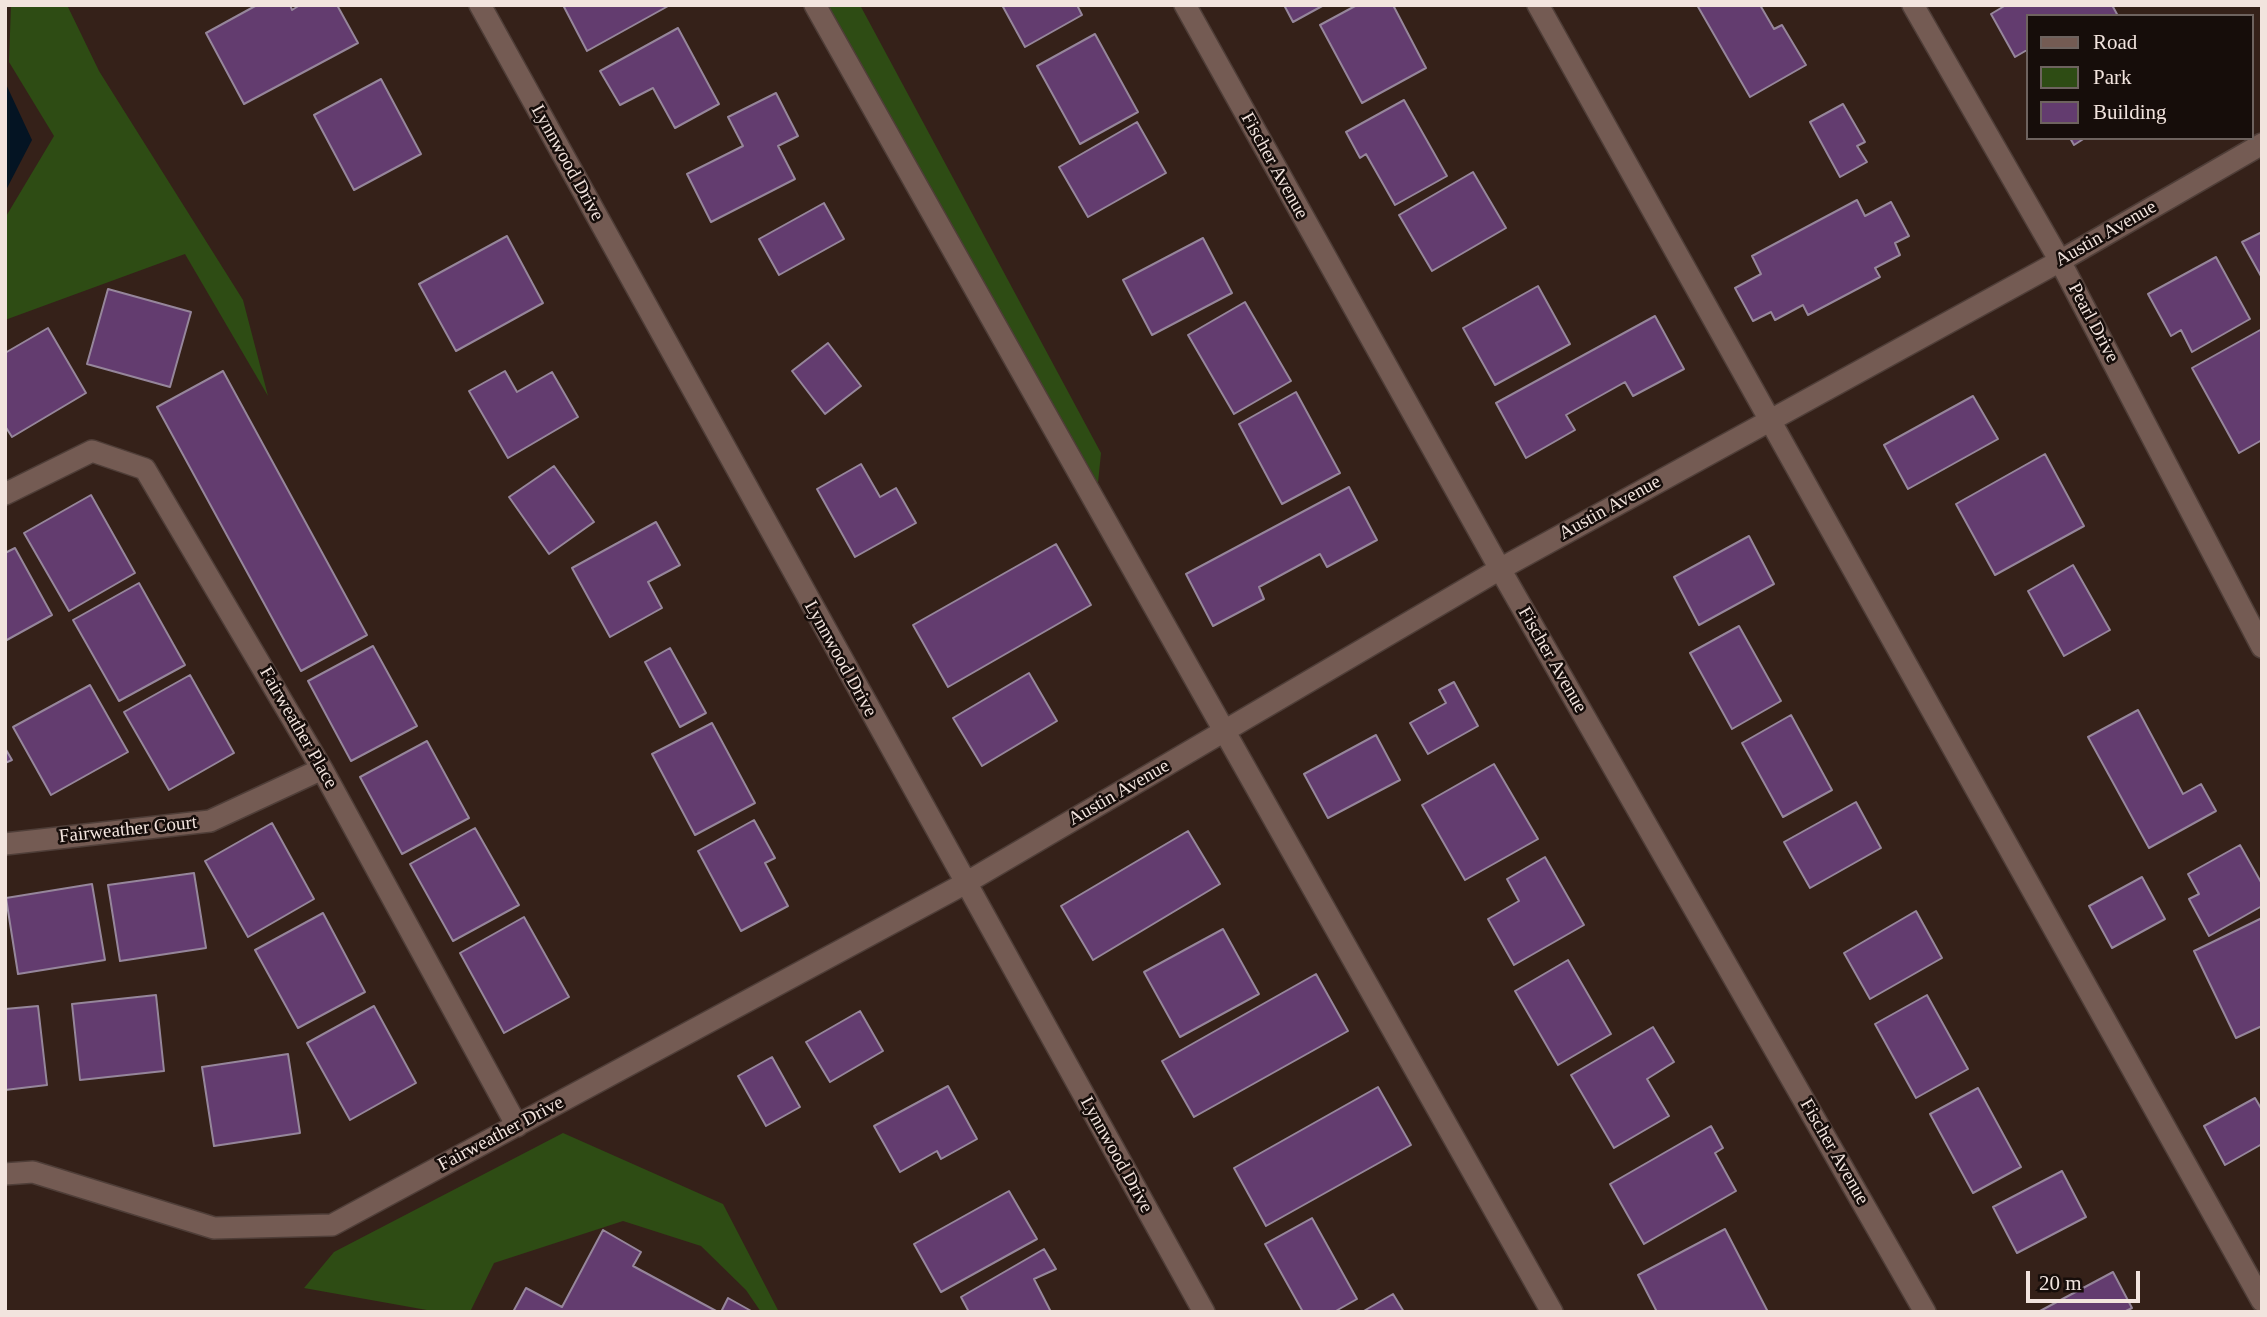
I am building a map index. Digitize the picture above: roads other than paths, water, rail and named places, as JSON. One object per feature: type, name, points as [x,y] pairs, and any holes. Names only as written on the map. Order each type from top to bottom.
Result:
[{"type":"street","name":"Lynnwood Drive","points":[[480,5],[964,884],[1204,1312]]},
{"type":"street","points":[[815,5],[1552,1312]]},
{"type":"street","name":"Fischer Avenue","points":[[1185,5],[1500,569],[1925,1312]]},
{"type":"street","points":[[1538,5],[2262,1301]]},
{"type":"street","name":"Pearl Drive","points":[[1913,5],[2060,261],[2262,647]]},
{"type":"street","name":"Austin Avenue","points":[[964,884],[1500,569],[2060,261],[2262,144]]},
{"type":"street","name":"Fairweather Place","points":[[5,494],[92,451],[145,469],[322,769],[517,1126]]},
{"type":"street","name":"Fairweather Court","points":[[5,844],[210,821],[322,769]]},
{"type":"street","name":"Fairweather Drive","points":[[5,1174],[33,1172],[214,1228],[332,1225],[964,884]]},
{"type":"water","points":[[5,82],[32,140],[5,192]]}]
